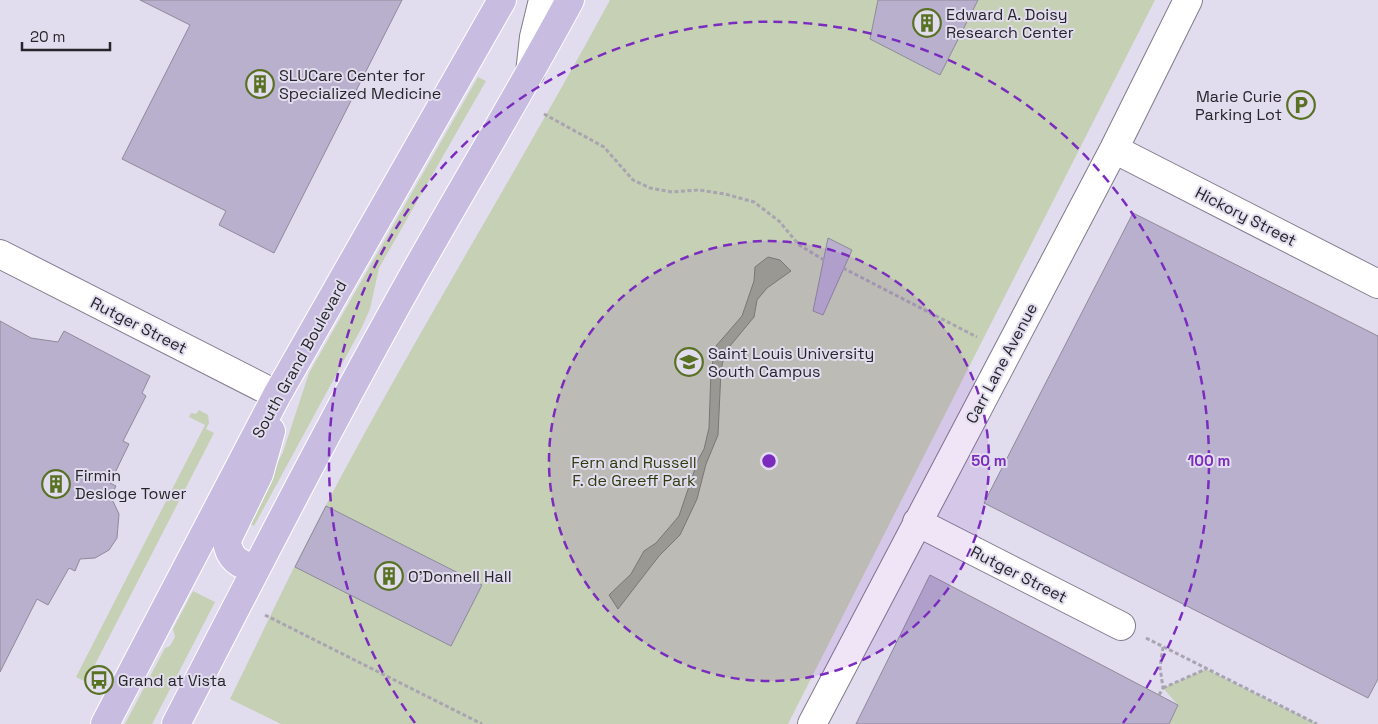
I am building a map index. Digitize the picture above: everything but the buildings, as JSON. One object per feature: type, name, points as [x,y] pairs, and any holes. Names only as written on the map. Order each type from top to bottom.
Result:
[{"type":"main road","name":"South Grand Boulevard","points":[[105,724],[277,395],[502,0]]},
{"type":"main road","points":[[176,724],[257,566],[415,272],[530,74],[570,0]]},
{"type":"main road","points":[[257,566],[241,564],[233,558],[228,550],[227,540],[266,454],[277,395]]},
{"type":"street","points":[[530,74],[534,37],[543,0]]},
{"type":"street","name":"Carr Lane Avenue","points":[[812,724],[1114,149],[1188,0]]},
{"type":"street","name":"Hickory Street","points":[[1114,149],[1378,284]]},
{"type":"street","name":"Rutger Street","points":[[0,254],[277,395]]},
{"type":"street","name":"Rutger Street","points":[[917,522],[1121,626]]},
{"type":"path","points":[[544,114],[604,147],[633,180],[650,188],[672,192],[699,190],[725,194],[754,202],[779,221],[799,245],[824,260]]},
{"type":"path","points":[[843,268],[977,337]]},
{"type":"path","points":[[258,611],[475,723],[482,724]]},
{"type":"path","points":[[1121,626],[1317,724]]},
{"type":"path","points":[[1163,648],[1160,667],[1163,688]]},
{"type":"path","points":[[1159,695],[1163,688],[1206,669]]},
{"type":"green space","name":"Fern and Russell F. de Greeff Park","points":[[610,0],[1155,0],[788,724],[281,724],[230,699],[301,553],[360,441]]},
{"type":"green space","points":[[478,77],[486,81],[379,268],[370,309],[361,329],[254,526],[247,522],[283,452],[309,373]]},
{"type":"green space","points":[[199,410],[208,415],[209,423],[206,429],[214,433],[86,682],[76,677],[205,425],[189,417],[191,413],[196,414]]},
{"type":"green space","points":[[193,591],[215,602],[152,724],[125,724],[165,648],[170,646],[175,637],[173,629]]},
{"type":"green space","points":[[1206,669],[1317,724],[1169,724],[1178,705],[1163,688]]},
{"type":"shaded area","points":[[768,257],[780,260],[791,271],[767,288],[757,300],[754,317],[725,352],[721,370],[718,435],[706,464],[697,499],[680,535],[659,556],[618,609],[609,595],[631,574],[644,551],[656,543],[679,516],[698,460],[704,449],[709,428],[711,371],[716,346],[742,316],[754,281],[755,267]]},
{"type":"place","name":"Edward A. Doisy Research Center","points":[[927,23]]},
{"type":"place","name":"SLUCare Center for Specialized Medicine","points":[[260,84]]},
{"type":"place","name":"Marie Curie Parking Lot","points":[[1301,105]]},
{"type":"place","name":"Saint Louis University South Campus","points":[[689,362]]},
{"type":"place","name":"Firmin Desloge Tower","points":[[56,484]]},
{"type":"place","name":"O'Donnell Hall","points":[[389,576]]},
{"type":"place","name":"Grand at Vista","points":[[99,680]]}]
